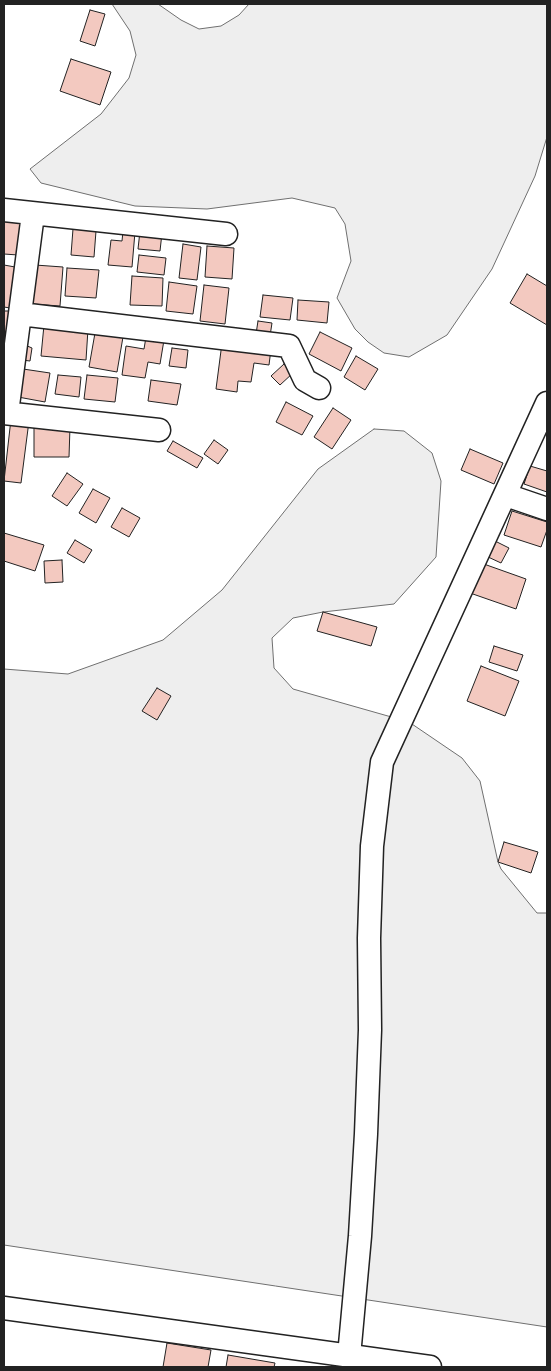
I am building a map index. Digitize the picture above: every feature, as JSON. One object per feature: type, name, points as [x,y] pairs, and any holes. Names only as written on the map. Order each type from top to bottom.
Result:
[{"type":"street","points":[[4,210],[226,234]]},
{"type":"street","points":[[33,214],[5,413],[159,430]]},
{"type":"street","points":[[20,314],[289,346],[305,380],[319,388]]},
{"type":"street","points":[[349,1356],[360,1236],[366,1134],[370,1030],[369,938],[372,846],[382,762],[547,403]]},
{"type":"street","points":[[506,495],[547,509]]},
{"type":"street","points":[[4,1308],[430,1367]]},
{"type":"shaded area","points":[[112,4],[158,4],[181,20],[199,29],[221,26],[239,15],[249,4],[547,4],[547,137],[535,176],[492,269],[447,335],[409,357],[384,353],[368,342],[355,329],[337,298],[351,261],[345,224],[335,208],[292,198],[207,209],[135,206],[41,183],[30,169],[101,114],[129,78],[136,55],[130,31]]},
{"type":"shaded area","points":[[374,429],[404,431],[432,453],[441,481],[436,557],[394,604],[323,612],[293,618],[272,638],[274,668],[293,689],[409,722],[462,758],[480,781],[501,869],[537,913],[547,913],[547,1327],[4,1245],[4,669],[68,674],[163,640],[222,590],[318,469]]},
{"type":"building","points":[[90,10],[105,14],[95,46],[80,41]]},
{"type":"building","points":[[71,59],[111,72],[100,105],[60,91]]},
{"type":"building","points":[[4,217],[22,219],[18,255],[4,254]]},
{"type":"building","points":[[73,229],[96,231],[94,257],[71,255]]},
{"type":"building","points":[[123,231],[135,232],[132,267],[108,265],[111,240],[122,241]]},
{"type":"building","points":[[140,231],[162,233],[160,251],[138,249]]},
{"type":"building","points":[[183,244],[201,247],[197,280],[179,278]]},
{"type":"building","points":[[207,246],[234,248],[232,279],[205,277]]},
{"type":"building","points":[[139,255],[166,258],[164,275],[137,272]]},
{"type":"building","points":[[4,265],[15,267],[10,308],[4,307]]},
{"type":"building","points":[[35,265],[63,267],[60,306],[32,304]]},
{"type":"building","points":[[67,268],[99,270],[96,298],[65,296]]},
{"type":"building","points":[[527,274],[547,286],[547,325],[510,303]]},
{"type":"building","points":[[132,276],[163,278],[162,306],[130,305]]},
{"type":"building","points":[[169,282],[197,286],[193,314],[166,311]]},
{"type":"building","points":[[204,285],[229,288],[225,324],[200,321]]},
{"type":"building","points":[[263,295],[293,298],[290,320],[260,317]]},
{"type":"building","points":[[298,300],[329,302],[327,323],[297,320]]},
{"type":"building","points":[[4,311],[9,311],[5,349],[4,349]]},
{"type":"building","points":[[258,321],[272,323],[270,336],[256,334]]},
{"type":"building","points":[[44,325],[88,329],[86,360],[41,356]]},
{"type":"building","points":[[320,332],[352,348],[341,371],[309,354]]},
{"type":"building","points":[[95,333],[123,337],[117,372],[89,367]]},
{"type":"building","points":[[146,337],[164,340],[160,364],[148,362],[145,378],[122,375],[126,346],[144,349]]},
{"type":"building","points":[[222,343],[271,349],[269,365],[254,363],[251,382],[238,381],[237,392],[216,389]]},
{"type":"building","points":[[25,345],[32,348],[30,361],[22,360]]},
{"type":"building","points":[[172,348],[188,350],[186,368],[169,366]]},
{"type":"building","points":[[356,356],[378,369],[365,390],[344,377]]},
{"type":"building","points":[[284,364],[293,373],[280,385],[271,376]]},
{"type":"building","points":[[23,369],[50,373],[45,402],[18,397]]},
{"type":"building","points":[[58,375],[81,377],[79,397],[55,394]]},
{"type":"building","points":[[87,375],[118,378],[115,402],[84,399]]},
{"type":"building","points":[[151,380],[181,384],[177,405],[148,401]]},
{"type":"building","points":[[286,402],[313,416],[302,435],[276,422]]},
{"type":"building","points":[[333,408],[351,420],[332,449],[314,437]]},
{"type":"building","points":[[11,419],[29,421],[21,483],[4,481]]},
{"type":"building","points":[[34,426],[70,427],[69,457],[34,457]]},
{"type":"building","points":[[214,440],[228,450],[218,464],[204,454]]},
{"type":"building","points":[[173,441],[203,458],[197,468],[167,451]]},
{"type":"building","points":[[470,449],[503,463],[494,484],[461,470]]},
{"type":"building","points":[[530,466],[547,471],[547,492],[524,484]]},
{"type":"building","points":[[67,473],[83,484],[67,506],[52,496]]},
{"type":"building","points":[[93,489],[110,498],[96,523],[79,513]]},
{"type":"building","points":[[122,508],[140,518],[129,537],[111,527]]},
{"type":"building","points":[[512,511],[547,522],[547,530],[541,547],[504,535]]},
{"type":"building","points":[[4,533],[44,545],[35,571],[4,561]]},
{"type":"building","points":[[75,540],[92,550],[84,563],[67,553]]},
{"type":"building","points":[[493,540],[509,548],[501,563],[486,556]]},
{"type":"building","points":[[62,560],[63,582],[45,583],[44,561]]},
{"type":"building","points":[[481,563],[526,579],[516,609],[470,593]]},
{"type":"building","points":[[323,612],[377,627],[371,646],[317,631]]},
{"type":"building","points":[[494,646],[523,655],[517,671],[489,662]]},
{"type":"building","points":[[481,666],[519,681],[505,716],[467,701]]},
{"type":"building","points":[[157,688],[171,696],[157,720],[142,711]]},
{"type":"building","points":[[504,842],[538,852],[531,873],[498,862]]},
{"type":"building","points":[[167,1343],[211,1350],[208,1367],[163,1367]]},
{"type":"building","points":[[228,1355],[275,1363],[274,1367],[226,1367]]}]
